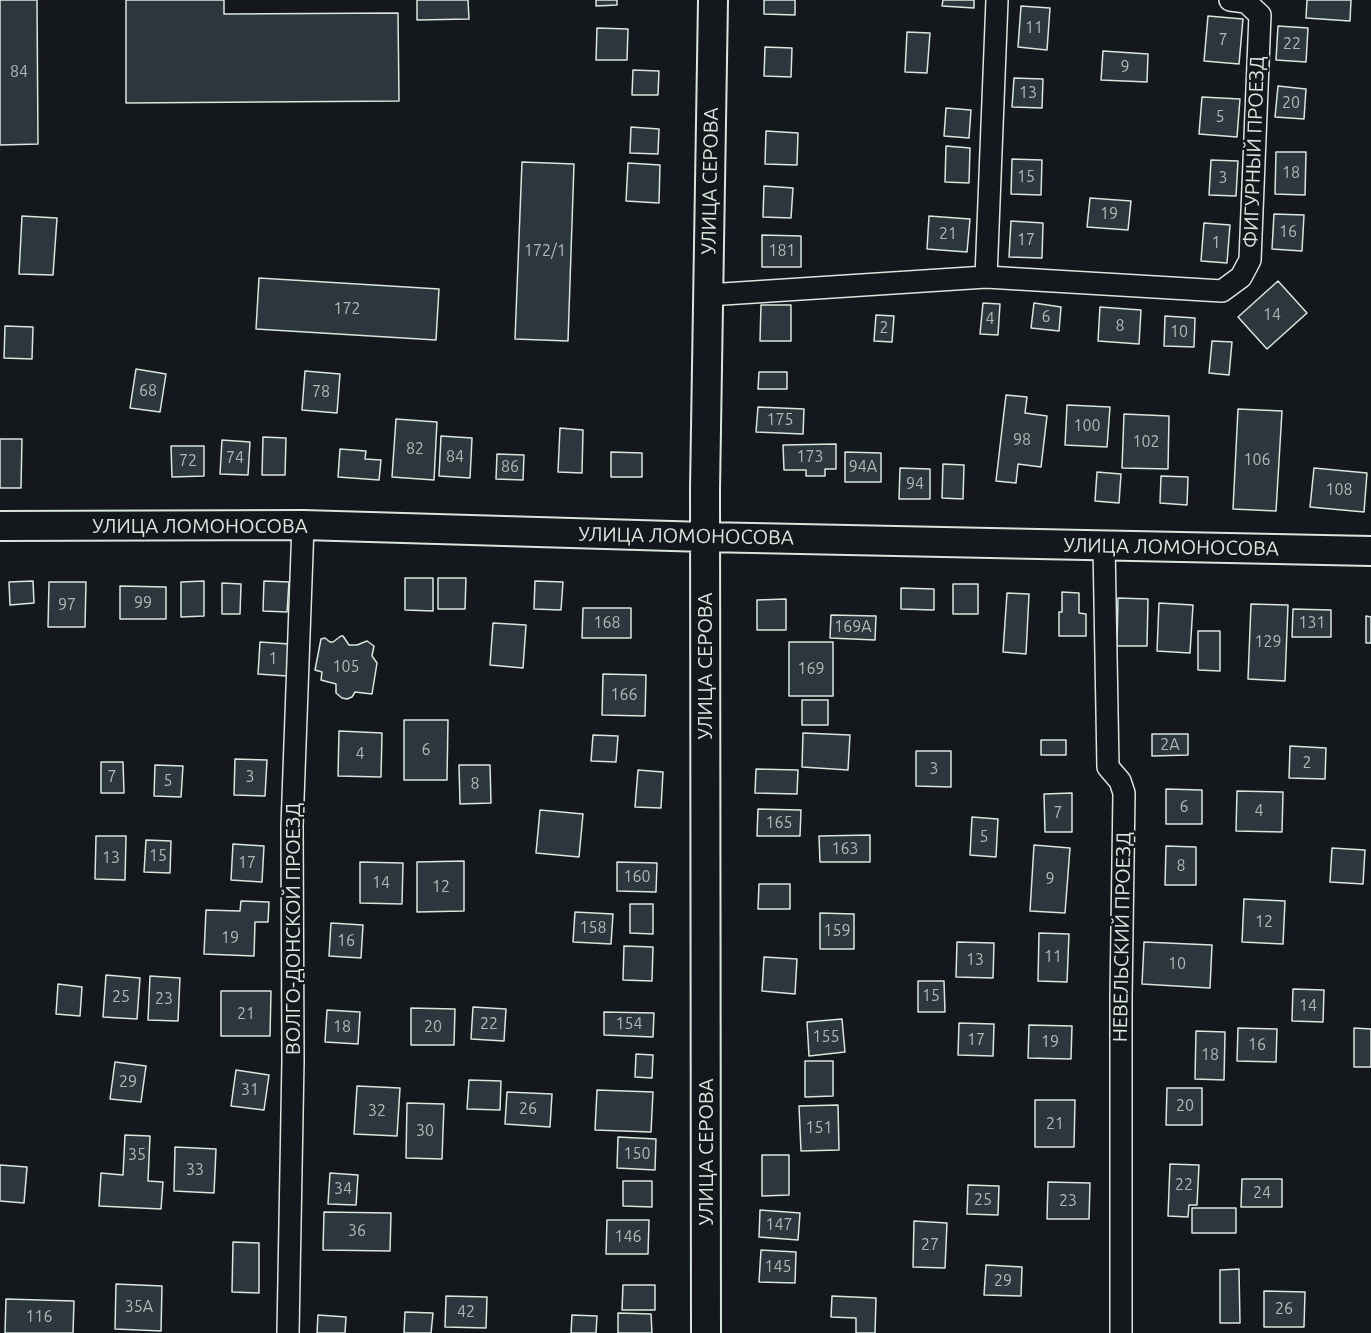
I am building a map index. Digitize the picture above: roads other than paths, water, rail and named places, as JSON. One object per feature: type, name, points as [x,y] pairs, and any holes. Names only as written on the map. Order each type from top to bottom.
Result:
[{"type":"street","name":"УЛИЦА СЕРОВА","points":[[706,1333],[705,537],[713,0]]},
{"type":"street","points":[[986,277],[997,0]]},
{"type":"street","name":"ФИГУРНЫЙ ПРОЕЗД","points":[[708,295],[986,277],[1222,291],[1241,278],[1250,260],[1260,15],[1246,2],[1230,0]]},
{"type":"street","name":"УЛИЦА ЛОМОНОСОВА","points":[[0,526],[303,525],[705,537],[1371,551]]},
{"type":"street","name":"ВОЛГО-ДОНСКОЙ ПРОЕЗД","points":[[288,1333],[293,1060],[292,826],[303,525]]},
{"type":"street","name":"НЕВЕЛЬСКИЙ ПРОЕЗД","points":[[1104,545],[1108,767],[1120,781],[1124,793],[1121,997],[1121,1333]]}]
